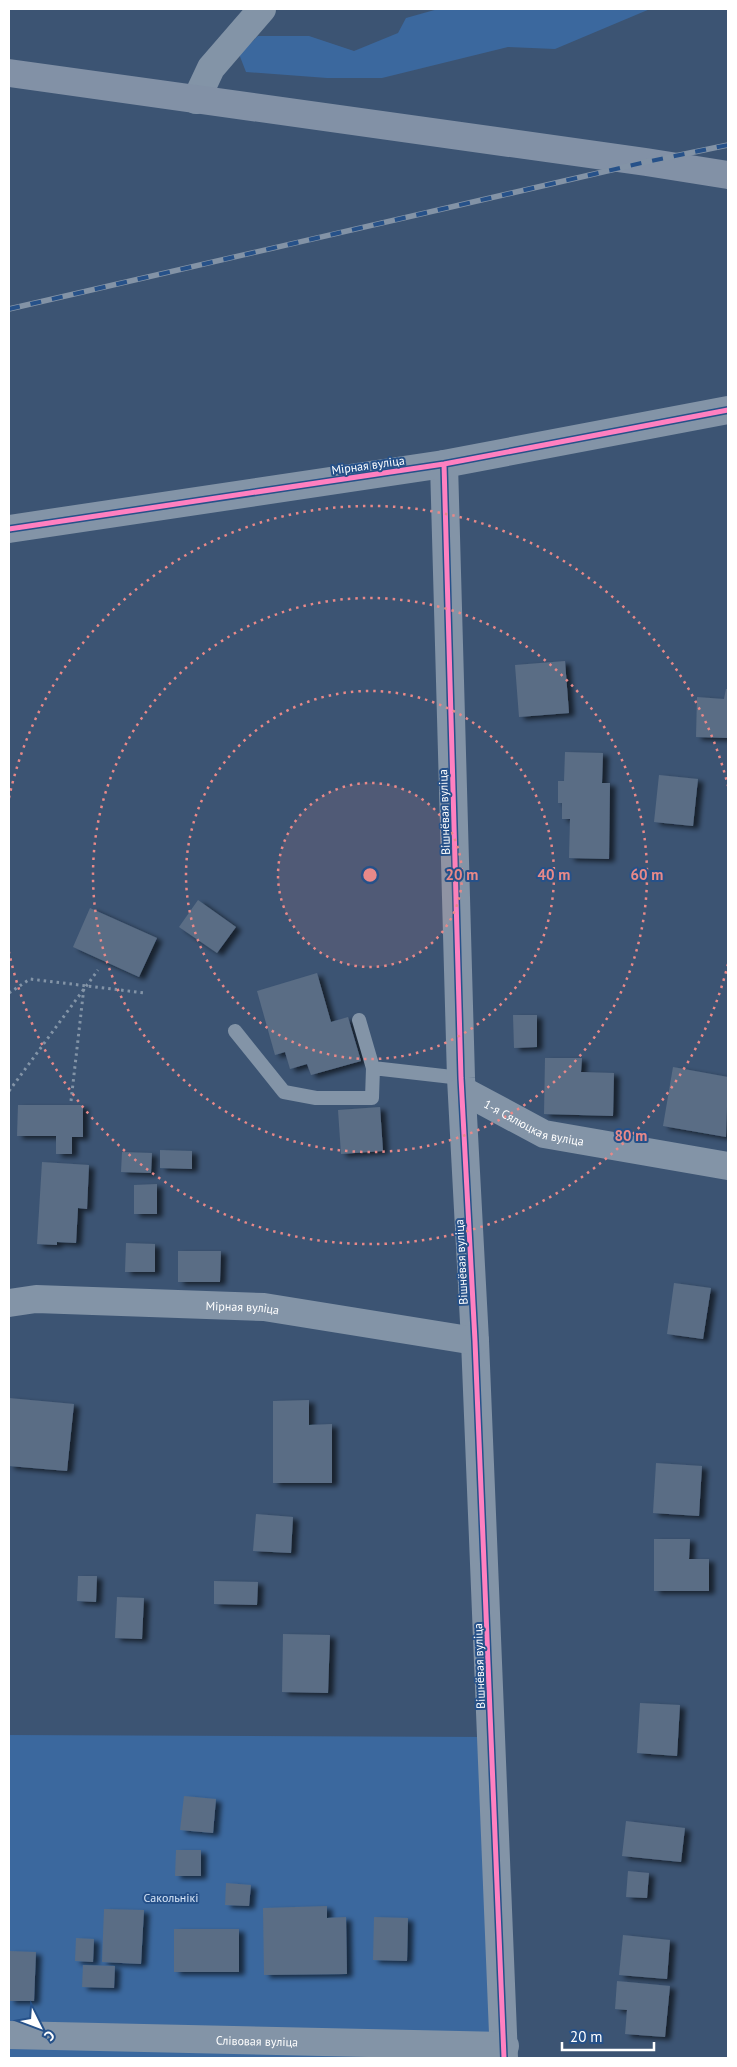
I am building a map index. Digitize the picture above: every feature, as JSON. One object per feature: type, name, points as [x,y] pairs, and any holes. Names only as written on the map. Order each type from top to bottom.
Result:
[{"type":"main road","points":[[9,74],[728,175]]},
{"type":"street","points":[[196,100],[211,68],[262,9]]},
{"type":"street","name":"Мірная вуліца","points":[[9,529],[444,464],[728,410]]},
{"type":"street","name":"Вішнёвая вуліца","points":[[444,464],[462,1084],[475,1341],[504,2052]]},
{"type":"street","name":"1-я Сялюцкая вуліца","points":[[462,1084],[544,1134],[728,1166]]},
{"type":"street","name":"Мірная вуліца","points":[[9,1303],[36,1299],[264,1307],[475,1341]]},
{"type":"street","name":"Слівовая вуліца","points":[[9,2035],[504,2052]]},
{"type":"lane","points":[[235,1031],[284,1092],[316,1098],[372,1098],[373,1068],[359,1020]]},
{"type":"lane","points":[[373,1068],[462,1084]]},
{"type":"path","points":[[9,1091],[84,986],[98,970]]},
{"type":"path","points":[[9,993],[30,979],[145,993]]},
{"type":"path","points":[[71,1100],[84,986]]},
{"type":"green space","points":[[438,9],[650,9],[555,49],[508,47],[382,78],[327,78],[246,72],[239,54],[258,36],[309,36],[354,51],[398,33],[406,18]]},
{"type":"green space","name":"Сакольнікі","points":[[9,1735],[490,1737],[489,2058],[9,2058]]},
{"type":"building","points":[[565,661],[569,713],[519,717],[515,665]]},
{"type":"building","points":[[726,689],[728,689],[728,738],[696,737],[697,697],[724,699]]},
{"type":"building","points":[[565,752],[603,753],[602,783],[610,783],[609,859],[569,858],[570,819],[562,819],[562,803],[558,803],[558,781],[564,781]]},
{"type":"building","points":[[659,775],[698,779],[693,826],[654,822]]},
{"type":"building","points":[[198,900],[236,927],[217,953],[179,927]]},
{"type":"building","points":[[90,908],[157,938],[139,977],[73,947]]},
{"type":"building","points":[[317,973],[331,1022],[348,1017],[361,1061],[311,1075],[307,1064],[290,1069],[285,1052],[275,1055],[257,991]]},
{"type":"building","points":[[513,1015],[537,1015],[537,1047],[514,1048]]},
{"type":"building","points":[[545,1058],[582,1058],[581,1072],[614,1073],[613,1116],[544,1114]]},
{"type":"building","points":[[673,1067],[728,1077],[726,1137],[663,1126]]},
{"type":"building","points":[[18,1105],[83,1105],[83,1137],[72,1137],[72,1154],[56,1154],[56,1136],[17,1136]]},
{"type":"building","points":[[380,1107],[383,1151],[341,1154],[338,1110]]},
{"type":"building","points":[[160,1150],[192,1151],[192,1169],[160,1168]]},
{"type":"building","points":[[122,1152],[152,1153],[151,1173],[121,1172]]},
{"type":"building","points":[[42,1162],[89,1165],[87,1209],[78,1208],[76,1243],[57,1242],[57,1245],[37,1244]]},
{"type":"building","points":[[157,1184],[157,1214],[134,1214],[134,1185]]},
{"type":"building","points":[[126,1243],[155,1244],[155,1272],[125,1272]]},
{"type":"building","points":[[178,1251],[221,1251],[220,1282],[178,1282]]},
{"type":"building","points":[[674,1283],[711,1288],[703,1339],[667,1334]]},
{"type":"building","points":[[9,1398],[74,1404],[67,1471],[9,1466]]},
{"type":"building","points":[[309,1400],[309,1425],[332,1424],[332,1483],[273,1483],[273,1401]]},
{"type":"building","points":[[656,1463],[702,1466],[699,1516],[653,1513]]},
{"type":"building","points":[[256,1514],[293,1517],[291,1553],[253,1551]]},
{"type":"building","points":[[654,1539],[690,1539],[689,1559],[709,1559],[709,1591],[654,1591]]},
{"type":"building","points":[[78,1576],[97,1576],[96,1602],[77,1601]]},
{"type":"building","points":[[214,1581],[258,1582],[257,1605],[214,1604]]},
{"type":"building","points":[[117,1597],[144,1598],[142,1639],[115,1638]]},
{"type":"building","points":[[283,1634],[330,1635],[328,1693],[282,1692]]},
{"type":"building","points":[[640,1703],[680,1705],[677,1756],[637,1753]]},
{"type":"building","points":[[184,1796],[216,1799],[213,1833],[180,1830]]},
{"type":"building","points":[[626,1821],[685,1828],[681,1862],[622,1856]]},
{"type":"building","points":[[176,1850],[201,1850],[201,1876],[175,1876]]},
{"type":"building","points":[[628,1871],[649,1873],[647,1898],[626,1897]]},
{"type":"building","points":[[226,1883],[251,1885],[249,1906],[225,1905]]},
{"type":"building","points":[[327,1906],[327,1918],[346,1917],[347,1974],[264,1975],[263,1908]]},
{"type":"building","points":[[104,1909],[144,1910],[141,1964],[102,1962]]},
{"type":"building","points":[[374,1917],[408,1918],[407,1961],[373,1960]]},
{"type":"building","points":[[174,1929],[239,1929],[239,1972],[174,1972]]},
{"type":"building","points":[[623,1935],[670,1940],[667,1979],[619,1975]]},
{"type":"building","points":[[76,1938],[94,1939],[93,1962],[75,1961]]},
{"type":"building","points":[[9,1951],[36,1952],[34,2001],[9,2001]]},
{"type":"building","points":[[83,1965],[115,1966],[114,1988],[82,1987]]},
{"type":"building","points":[[617,1981],[670,1986],[665,2037],[625,2034],[627,2010],[615,2009]]},
{"type":"railway","points":[[9,309],[646,162],[728,145]]},
{"type":"cycle path","points":[[9,529],[444,464],[728,410]]},
{"type":"cycle path","points":[[444,464],[461,1078],[475,1341],[504,2058]]}]
